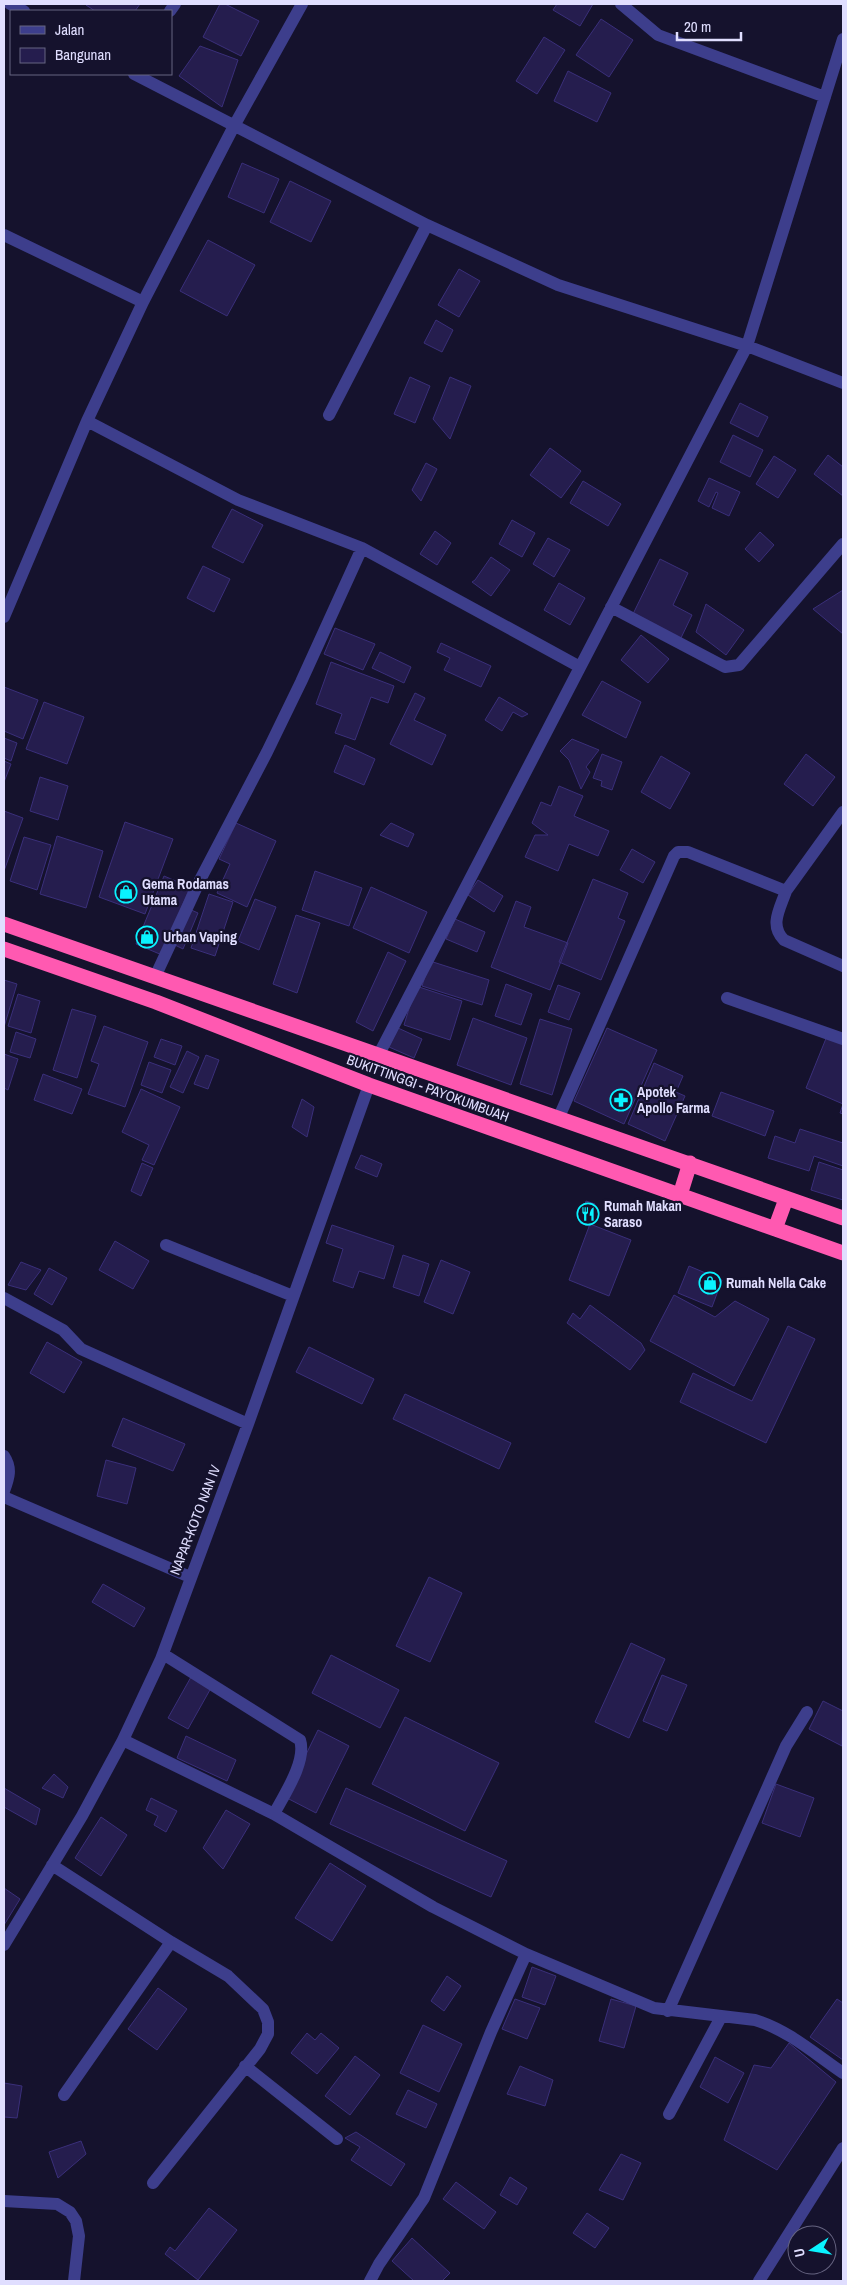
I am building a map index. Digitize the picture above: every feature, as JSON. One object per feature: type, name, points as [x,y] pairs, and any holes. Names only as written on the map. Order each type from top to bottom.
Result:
[{"type":"highway","name":"BUKITTINGGI - PAYOKUMBUAH","points":[[4,924],[843,1218]]},
{"type":"highway","name":"BUKITTINGGI - PAYOKUMBUAH","points":[[4,949],[156,1002],[369,1085],[843,1253]]},
{"type":"highway","points":[[680,1195],[690,1163]]},
{"type":"highway","points":[[775,1229],[786,1199]]},
{"type":"street","points":[[10,4],[22,10]]},
{"type":"street","points":[[4,617],[8,596],[143,302],[234,126],[302,4]]},
{"type":"street","points":[[621,4],[658,36],[825,97]]},
{"type":"street","points":[[378,1056],[747,346],[843,39]]},
{"type":"street","points":[[136,75],[427,225],[558,284],[747,346],[843,382]]},
{"type":"street","points":[[329,415],[427,225]]},
{"type":"street","points":[[4,235],[143,302]]},
{"type":"street","points":[[88,421],[238,500],[362,548],[580,667]]},
{"type":"street","points":[[611,607],[726,667],[733,668],[739,666],[843,544]]},
{"type":"street","points":[[155,977],[200,880],[297,691],[362,548]]},
{"type":"street","points":[[843,812],[786,891],[775,925],[777,933],[784,940],[843,966]]},
{"type":"street","points":[[559,1117],[674,856],[678,852],[688,852],[786,891]]},
{"type":"street","points":[[727,998],[843,1038]]},
{"type":"street","name":"NAPAR-KOTO NAN IV","points":[[4,1945],[123,1740],[163,1654],[190,1576],[248,1424],[369,1085]]},
{"type":"street","points":[[166,1245],[293,1296]]},
{"type":"street","points":[[4,1298],[63,1330],[81,1349],[248,1424]]},
{"type":"street","points":[[4,1456],[10,1464],[9,1479],[4,1491]]},
{"type":"street","points":[[4,1497],[190,1576]]},
{"type":"street","points":[[163,1654],[300,1740],[303,1748],[301,1759],[274,1814]]},
{"type":"street","points":[[668,2011],[786,1746],[807,1712]]},
{"type":"street","points":[[123,1740],[274,1814],[433,1907],[526,1954],[642,2004],[668,2011],[756,2020],[768,2024],[780,2030],[843,2073]]},
{"type":"street","points":[[52,1865],[171,1942],[228,1976],[263,2009],[268,2022],[268,2034],[260,2049],[153,2183]]},
{"type":"street","points":[[64,2095],[171,1942]]},
{"type":"street","points":[[370,2281],[379,2264],[424,2198],[491,2032],[526,1954]]},
{"type":"street","points":[[669,2114],[721,2017]]},
{"type":"street","points":[[245,2066],[337,2139]]},
{"type":"street","points":[[759,2281],[843,2148]]},
{"type":"street","points":[[4,2201],[57,2204],[70,2212],[76,2221],[79,2236],[74,2281]]},
{"type":"building","points":[[140,4],[136,10],[94,10],[86,5]]},
{"type":"building","points":[[220,4],[225,4],[259,21],[241,56],[203,37]]},
{"type":"building","points":[[557,4],[593,4],[580,26],[553,10]]},
{"type":"building","points":[[601,19],[633,40],[609,77],[576,55]]},
{"type":"building","points":[[544,37],[565,50],[537,94],[516,81]]},
{"type":"building","points":[[200,46],[238,60],[222,107],[179,76]]},
{"type":"building","points":[[568,71],[611,93],[597,122],[554,101]]},
{"type":"building","points":[[242,163],[279,179],[264,213],[228,197]]},
{"type":"building","points":[[290,181],[331,201],[311,242],[270,222]]},
{"type":"building","points":[[208,240],[255,265],[227,316],[180,291]]},
{"type":"building","points":[[459,269],[480,281],[459,317],[438,305]]},
{"type":"building","points":[[436,320],[453,330],[442,352],[424,343]]},
{"type":"building","points":[[410,377],[430,386],[415,423],[394,414]]},
{"type":"building","points":[[450,377],[471,386],[450,439],[433,419]]},
{"type":"building","points":[[740,403],[768,417],[758,437],[730,423]]},
{"type":"building","points":[[733,435],[763,450],[750,477],[720,462]]},
{"type":"building","points":[[550,448],[581,471],[561,498],[530,475]]},
{"type":"building","points":[[828,455],[843,467],[843,496],[814,474]]},
{"type":"building","points":[[774,456],[796,470],[778,498],[756,484]]},
{"type":"building","points":[[426,463],[437,469],[421,501],[412,490]]},
{"type":"building","points":[[709,478],[740,492],[729,516],[712,508],[718,493],[716,492],[709,507],[698,501]]},
{"type":"building","points":[[583,481],[621,504],[608,526],[570,503]]},
{"type":"building","points":[[232,509],[263,525],[243,563],[212,547]]},
{"type":"building","points":[[512,520],[535,533],[522,557],[499,544]]},
{"type":"building","points":[[435,531],[451,543],[437,565],[420,554]]},
{"type":"building","points":[[760,532],[774,545],[759,562],[745,549]]},
{"type":"building","points":[[548,538],[570,550],[554,577],[533,564]]},
{"type":"building","points":[[491,557],[510,570],[491,596],[472,582]]},
{"type":"building","points":[[660,559],[688,573],[673,605],[692,615],[679,642],[631,618]]},
{"type":"building","points":[[203,566],[230,579],[214,612],[187,598]]},
{"type":"building","points":[[559,583],[585,598],[570,625],[544,610]]},
{"type":"building","points":[[843,590],[843,634],[813,609]]},
{"type":"building","points":[[706,604],[744,630],[726,655],[696,632]]},
{"type":"building","points":[[335,628],[375,644],[363,670],[324,654]]},
{"type":"building","points":[[641,635],[669,659],[648,683],[621,660]]},
{"type":"building","points":[[441,643],[491,666],[481,687],[444,670],[450,658],[437,652]]},
{"type":"building","points":[[380,652],[411,667],[404,683],[372,668]]},
{"type":"building","points":[[331,662],[394,686],[388,703],[371,697],[355,740],[335,733],[342,714],[316,704]]},
{"type":"building","points":[[602,681],[641,702],[626,738],[582,715]]},
{"type":"building","points":[[4,687],[38,700],[23,739],[4,731]]},
{"type":"building","points":[[415,693],[425,698],[414,720],[446,735],[432,765],[390,744]]},
{"type":"building","points":[[499,697],[528,714],[522,717],[513,712],[502,731],[485,720]]},
{"type":"building","points":[[44,702],[84,717],[67,764],[26,749]]},
{"type":"building","points":[[4,738],[17,743],[11,761],[4,758]]},
{"type":"building","points":[[572,739],[599,750],[586,767],[590,772],[581,789],[569,760],[560,751]]},
{"type":"building","points":[[345,745],[375,759],[364,785],[334,772]]},
{"type":"building","points":[[602,754],[622,762],[612,790],[601,786],[602,781],[593,778]]},
{"type":"building","points":[[806,754],[835,777],[813,806],[784,784]]},
{"type":"building","points":[[661,756],[690,773],[670,809],[641,792]]},
{"type":"building","points":[[4,761],[11,764],[4,782]]},
{"type":"building","points":[[40,777],[68,786],[58,820],[30,811]]},
{"type":"building","points":[[559,786],[583,796],[574,816],[609,831],[598,856],[569,844],[558,871],[525,857],[535,835],[548,835],[532,823],[541,802],[551,806]]},
{"type":"building","points":[[4,811],[23,818],[4,871]]},
{"type":"building","points":[[125,822],[173,839],[145,914],[99,897]]},
{"type":"building","points":[[236,823],[276,841],[247,907],[217,893],[230,864],[219,859]]},
{"type":"building","points":[[391,823],[414,834],[408,847],[380,835]]},
{"type":"building","points":[[57,836],[103,851],[86,908],[40,894]]},
{"type":"building","points":[[24,837],[51,845],[37,890],[10,881]]},
{"type":"building","points":[[632,849],[655,862],[643,883],[620,870]]},
{"type":"building","points":[[315,871],[362,888],[349,926],[302,910]]},
{"type":"building","points":[[164,876],[190,887],[162,955],[136,944]]},
{"type":"building","points":[[593,879],[628,893],[618,918],[625,921],[601,980],[559,962]]},
{"type":"building","points":[[478,880],[503,896],[494,912],[468,895]]},
{"type":"building","points":[[371,887],[427,912],[409,953],[353,928]]},
{"type":"building","points":[[209,894],[233,902],[215,956],[191,948]]},
{"type":"building","points":[[255,899],[276,907],[259,950],[238,941]]},
{"type":"building","points":[[516,901],[531,907],[524,927],[568,943],[550,990],[491,967]]},
{"type":"building","points":[[189,909],[198,913],[183,949],[173,944]]},
{"type":"building","points":[[296,915],[320,923],[297,993],[273,984]]},
{"type":"building","points":[[455,919],[485,932],[477,952],[446,939]]},
{"type":"building","points":[[388,952],[406,961],[373,1031],[356,1022]]},
{"type":"building","points":[[430,961],[489,980],[482,1005],[422,986]]},
{"type":"building","points":[[4,980],[17,984],[4,1027]]},
{"type":"building","points":[[506,984],[532,994],[521,1025],[495,1016]]},
{"type":"building","points":[[558,985],[580,993],[569,1020],[548,1012]]},
{"type":"building","points":[[416,986],[462,1001],[450,1040],[404,1025]]},
{"type":"building","points":[[18,994],[40,1001],[31,1033],[8,1026]]},
{"type":"building","points":[[72,1009],[96,1016],[77,1078],[53,1070]]},
{"type":"building","points":[[473,1018],[527,1038],[511,1085],[457,1065]]},
{"type":"building","points":[[540,1019],[572,1029],[552,1095],[520,1084]]},
{"type":"building","points":[[104,1026],[148,1042],[125,1107],[88,1094],[99,1064],[91,1061]]},
{"type":"building","points":[[398,1028],[422,1039],[414,1058],[389,1047]]},
{"type":"building","points":[[607,1028],[657,1050],[624,1124],[574,1101]]},
{"type":"building","points":[[16,1032],[36,1039],[30,1058],[10,1052]]},
{"type":"building","points":[[827,1036],[843,1043],[843,1104],[806,1088]]},
{"type":"building","points":[[161,1039],[182,1046],[175,1065],[154,1057]]},
{"type":"building","points":[[187,1051],[199,1057],[183,1093],[170,1087]]},
{"type":"building","points":[[4,1054],[18,1059],[8,1090],[4,1088]]},
{"type":"building","points":[[206,1055],[219,1060],[208,1089],[194,1084]]},
{"type":"building","points":[[149,1062],[171,1070],[162,1093],[141,1085]]},
{"type":"building","points":[[654,1063],[683,1076],[676,1092],[685,1096],[665,1141],[628,1124]]},
{"type":"building","points":[[43,1074],[82,1089],[72,1114],[34,1100]]},
{"type":"building","points":[[141,1089],[180,1107],[154,1165],[142,1160],[149,1145],[122,1132]]},
{"type":"building","points":[[721,1092],[774,1111],[765,1136],[712,1116]]},
{"type":"building","points":[[302,1099],[314,1107],[307,1137],[292,1127]]},
{"type":"building","points":[[800,1129],[843,1143],[843,1166],[814,1156],[809,1171],[768,1158],[775,1136],[795,1143]]},
{"type":"building","points":[[361,1155],[382,1164],[377,1177],[355,1168]]},
{"type":"building","points":[[819,1162],[843,1170],[843,1200],[811,1190]]},
{"type":"building","points":[[142,1163],[153,1168],[141,1196],[131,1191]]},
{"type":"building","points":[[586,1201],[595,1204],[589,1226],[580,1223]]},
{"type":"building","points":[[590,1224],[631,1240],[609,1296],[569,1280]]},
{"type":"building","points":[[332,1225],[394,1246],[384,1279],[359,1271],[353,1288],[333,1281],[343,1249],[326,1243]]},
{"type":"building","points":[[115,1241],[149,1261],[133,1289],[99,1270]]},
{"type":"building","points":[[403,1255],[429,1264],[419,1296],[393,1287]]},
{"type":"building","points":[[441,1260],[470,1272],[453,1314],[424,1302]]},
{"type":"building","points":[[21,1262],[41,1270],[26,1290],[8,1285]]},
{"type":"building","points":[[689,1266],[722,1280],[712,1307],[678,1293]]},
{"type":"building","points":[[49,1268],[67,1278],[52,1305],[34,1294]]},
{"type":"building","points":[[674,1295],[715,1317],[735,1301],[769,1319],[734,1386],[650,1341]]},
{"type":"building","points":[[590,1305],[641,1343],[645,1350],[630,1370],[567,1323],[573,1313],[580,1319]]},
{"type":"building","points":[[788,1326],[815,1339],[766,1443],[680,1402],[693,1373],[752,1401]]},
{"type":"building","points":[[47,1342],[82,1362],[64,1393],[30,1373]]},
{"type":"building","points":[[309,1347],[374,1379],[362,1404],[296,1372]]},
{"type":"building","points":[[405,1394],[511,1443],[499,1469],[393,1419]]},
{"type":"building","points":[[123,1418],[185,1444],[173,1471],[112,1446]]},
{"type":"building","points":[[106,1460],[136,1468],[127,1504],[97,1496]]},
{"type":"building","points":[[429,1577],[462,1593],[430,1662],[396,1646]]},
{"type":"building","points":[[103,1584],[145,1608],[134,1627],[92,1602]]},
{"type":"building","points":[[631,1643],[665,1659],[629,1738],[595,1722]]},
{"type":"building","points":[[331,1655],[399,1690],[380,1728],[312,1693]]},
{"type":"building","points":[[662,1675],[687,1685],[667,1731],[643,1721]]},
{"type":"building","points":[[191,1677],[211,1688],[188,1729],[168,1718]]},
{"type":"building","points":[[823,1701],[843,1711],[842,1746],[809,1729]]},
{"type":"building","points":[[405,1717],[499,1763],[465,1831],[372,1784]]},
{"type":"building","points":[[318,1730],[349,1746],[316,1813],[285,1797]]},
{"type":"building","points":[[186,1736],[236,1760],[227,1781],[177,1758]]},
{"type":"building","points":[[54,1774],[68,1787],[63,1798],[42,1788]]},
{"type":"building","points":[[776,1784],[814,1798],[800,1837],[762,1823]]},
{"type":"building","points":[[4,1788],[40,1809],[36,1825],[4,1807]]},
{"type":"building","points":[[346,1788],[507,1861],[491,1897],[330,1824]]},
{"type":"building","points":[[151,1798],[177,1811],[166,1832],[154,1825],[158,1816],[146,1810]]},
{"type":"building","points":[[226,1810],[250,1824],[223,1869],[203,1848]]},
{"type":"building","points":[[101,1817],[127,1835],[101,1876],[75,1858]]},
{"type":"building","points":[[330,1863],[366,1886],[332,1941],[295,1918]]},
{"type":"building","points":[[4,1888],[20,1899],[4,1925]]},
{"type":"building","points":[[532,1967],[556,1976],[545,2005],[522,1997]]},
{"type":"building","points":[[447,1976],[461,1986],[444,2011],[431,2001]]},
{"type":"building","points":[[158,1988],[187,2009],[157,2050],[128,2029]]},
{"type":"building","points":[[515,1999],[540,2008],[527,2039],[502,2029]]},
{"type":"building","points":[[611,1999],[636,2006],[624,2048],[599,2041]]},
{"type":"building","points":[[837,1999],[843,2003],[843,2060],[810,2037]]},
{"type":"building","points":[[423,2025],[462,2044],[439,2092],[400,2073]]},
{"type":"building","points":[[307,2033],[315,2040],[321,2033],[339,2048],[317,2074],[291,2053]]},
{"type":"building","points":[[789,2043],[836,2082],[777,2170],[724,2140],[754,2065],[771,2068]]},
{"type":"building","points":[[355,2056],[380,2075],[350,2115],[325,2096]]},
{"type":"building","points":[[715,2057],[744,2073],[728,2103],[700,2087]]},
{"type":"building","points":[[520,2066],[553,2080],[545,2106],[507,2094]]},
{"type":"building","points":[[4,2083],[22,2086],[17,2118],[4,2117]]},
{"type":"building","points":[[408,2090],[437,2104],[426,2128],[396,2114]]},
{"type":"building","points":[[356,2132],[405,2164],[391,2186],[351,2160],[360,2147],[345,2138]]},
{"type":"building","points":[[81,2141],[86,2154],[58,2178],[49,2152]]},
{"type":"building","points":[[621,2154],[641,2163],[623,2200],[599,2190]]},
{"type":"building","points":[[510,2177],[527,2188],[517,2205],[500,2195]]},
{"type":"building","points":[[456,2182],[496,2212],[484,2229],[443,2199]]},
{"type":"building","points":[[209,2208],[237,2230],[198,2280],[165,2254],[170,2247],[175,2251]]},
{"type":"building","points":[[587,2213],[609,2228],[595,2248],[573,2233]]},
{"type":"building","points":[[412,2238],[450,2273],[442,2281],[414,2281],[392,2261]]},
{"type":"place","name":"Gema Rodamas Utama","points":[[126,892]]},
{"type":"place","name":"Urban Vaping","points":[[147,937]]},
{"type":"place","name":"Apotek Apollo Farma","points":[[621,1100]]},
{"type":"place","name":"Rumah Makan Saraso","points":[[588,1214]]},
{"type":"place","name":"Rumah Nella Cake","points":[[710,1283]]}]
